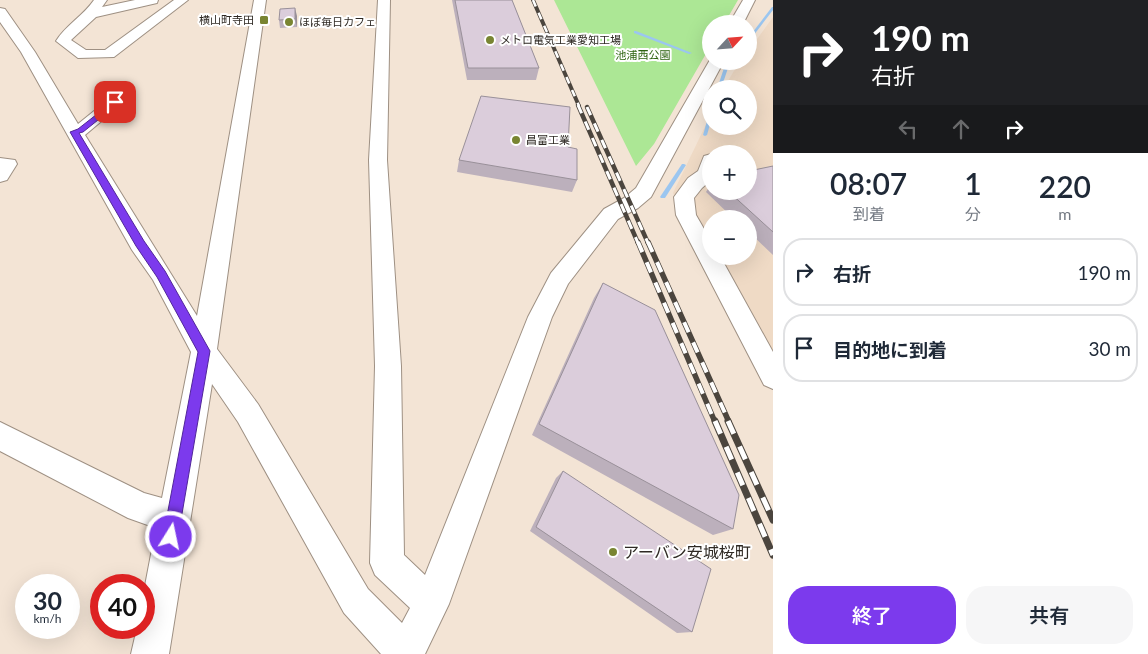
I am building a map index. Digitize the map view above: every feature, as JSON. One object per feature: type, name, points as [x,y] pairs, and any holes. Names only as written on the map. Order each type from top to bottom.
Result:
[{"type":"street","points":[[27,51],[63,41],[67,34],[91,14],[101,0]]},
{"type":"street","points":[[91,14],[152,0]]},
{"type":"street","points":[[63,41],[83,55],[109,54],[182,0]]},
{"type":"street","points":[[150,654],[204,351],[260,0]]},
{"type":"street","points":[[384,0],[378,160],[388,366],[387,563],[431,604]]},
{"type":"street","points":[[741,15],[749,0]]},
{"type":"street","points":[[1,15],[27,51],[140,244],[161,274],[204,351],[248,413],[356,601],[406,654],[431,604],[540,317],[559,279],[611,214],[631,203],[696,150],[715,70]]},
{"type":"street","points":[[74,132],[80,131],[115,102]]},
{"type":"street","points":[[696,150],[707,174],[695,183],[684,197],[686,215],[773,378]]},
{"type":"street","points":[[0,164],[8,164],[0,176]]},
{"type":"street","points":[[0,436],[138,507],[174,518]]},
{"type":"shaded area","points":[[773,17],[773,365],[715,265],[757,265],[757,210],[702,210],[702,243],[673,193],[702,133],[702,135],[757,135],[757,80],[728,80],[735,70],[758,70],[758,38]]},
{"type":"green space","name":"池浦西公園","points":[[554,0],[738,0],[729,15],[702,15],[702,61],[654,144],[636,166]]},
{"type":"building","name":"メトロ電気工業愛知工場","points":[[455,0],[512,0],[539,68],[468,68]]},
{"type":"building","points":[[295,8],[295,19],[279,20],[280,9]]},
{"type":"building","name":"昌富工業","points":[[481,96],[570,107],[568,147],[577,149],[577,180],[459,160]]},
{"type":"building","points":[[773,166],[773,232],[757,217],[757,210],[749,210],[738,200],[757,200],[757,169]]},
{"type":"building","points":[[603,283],[655,310],[739,495],[733,529],[539,424]]},
{"type":"building","name":"アーバン安城桜町","points":[[563,471],[711,569],[692,632],[536,527]]},
{"type":"waterway","points":[[758,27],[773,8]]},
{"type":"waterway","points":[[635,32],[690,53]]},
{"type":"waterway","points":[[722,80],[725,70]]},
{"type":"waterway","points":[[663,197],[684,165]]},
{"type":"railway","points":[[533,0],[579,106]]},
{"type":"railway","points":[[578,105],[638,243]]},
{"type":"railway","points":[[587,107],[648,243]]},
{"type":"railway","points":[[638,242],[715,422]]},
{"type":"railway","points":[[648,242],[729,422]]},
{"type":"railway","points":[[715,421],[773,555]]},
{"type":"railway","points":[[728,421],[773,520]]},
{"type":"place","name":"横山町寺田","points":[[264,20]]},
{"type":"place","name":"ほぼ毎日カフェ","points":[[289,22]]},
{"type":"place","name":"メトロ電気工業愛知工場","points":[[490,40]]},
{"type":"place","name":"昌富工業","points":[[516,140]]},
{"type":"place","name":"アーバン安城桜町","points":[[613,552]]},
{"type":"route","points":[[115,102],[80,131],[74,132],[140,244],[161,274],[204,351],[171,537]]}]
